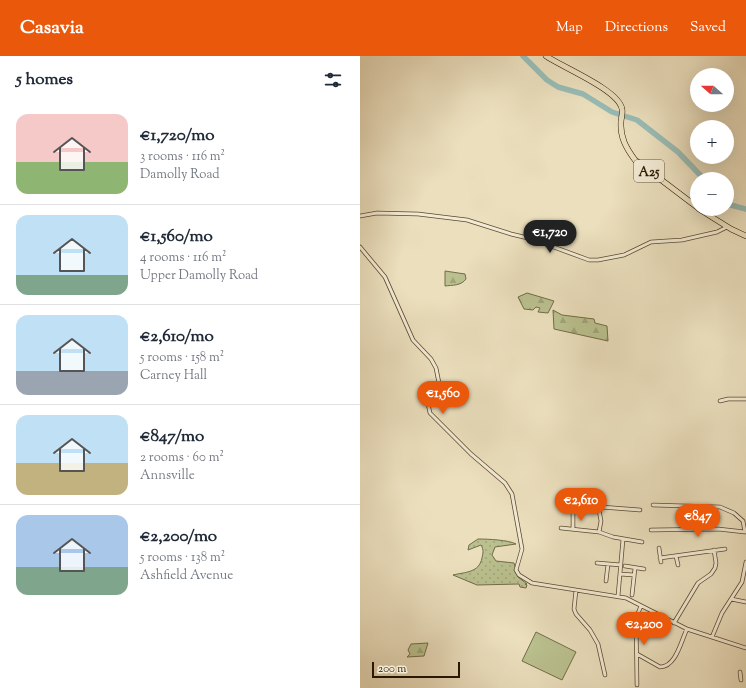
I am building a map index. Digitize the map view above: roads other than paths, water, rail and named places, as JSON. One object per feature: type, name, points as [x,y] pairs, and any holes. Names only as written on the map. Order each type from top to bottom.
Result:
[{"type":"main road","name":"A25","points":[[546,56],[598,84],[613,97],[622,108],[621,122],[623,140],[635,160],[690,202]]},
{"type":"main road","name":"A25","points":[[710,216],[727,227],[746,236]]},
{"type":"street","points":[[360,216],[377,213],[418,214],[467,220],[536,241],[589,260],[598,260],[624,255],[651,242],[682,240],[717,232],[727,227]]},
{"type":"street","points":[[360,246],[385,277],[413,340],[431,359],[436,368],[439,383],[428,404],[430,413],[471,454],[505,483],[512,494],[522,549],[516,570],[520,575],[532,583],[618,596],[687,629],[746,648]]},
{"type":"street","points":[[720,401],[728,399],[746,399]]},
{"type":"street","points":[[562,506],[576,498]]},
{"type":"street","points":[[569,502],[573,513],[573,529]]},
{"type":"street","points":[[651,530],[718,529],[745,532],[743,521],[728,509],[655,505],[656,510]]},
{"type":"street","points":[[599,532],[599,510],[601,507],[640,510]]},
{"type":"street","points":[[561,528],[599,532],[623,539],[642,542]]},
{"type":"street","points":[[618,596],[623,539]]},
{"type":"street","points":[[659,548],[660,560],[676,556],[725,549]]},
{"type":"street","points":[[674,623],[698,583],[711,574],[715,568],[716,562],[714,550]]},
{"type":"street","points":[[676,556],[678,565]]},
{"type":"street","points":[[712,637],[722,613],[740,587],[745,576],[746,562]]},
{"type":"street","points":[[597,563],[621,565]]},
{"type":"street","points":[[606,580],[608,564]]},
{"type":"street","points":[[625,566],[644,569]]},
{"type":"street","points":[[632,595],[635,568]]},
{"type":"street","points":[[620,574],[634,575]]},
{"type":"street","points":[[576,590],[574,609],[576,614],[590,630],[598,644],[605,675]]},
{"type":"street","points":[[731,598],[746,602]]},
{"type":"street","points":[[637,685],[636,616],[641,606]]},
{"type":"street","points":[[637,654],[660,667],[669,665],[673,660],[687,629]]},
{"type":"street","points":[[741,680],[741,673],[746,675]]},
{"type":"waterway","points":[[523,56],[547,80],[558,87],[583,94],[612,112],[637,120],[678,152],[697,172]]},
{"type":"waterway","points":[[734,206],[746,209]]}]
